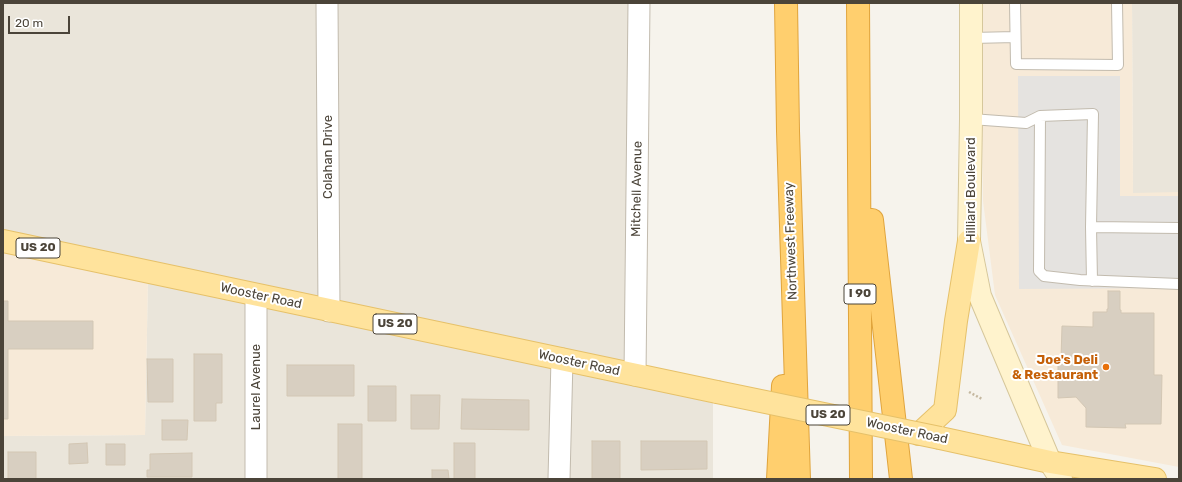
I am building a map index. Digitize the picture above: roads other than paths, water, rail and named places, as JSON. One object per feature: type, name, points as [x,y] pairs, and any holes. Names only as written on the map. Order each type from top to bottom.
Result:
[{"type":"highway","name":"Northwest Freeway","points":[[786,3],[788,131],[799,479]]},
{"type":"highway","name":"I 90","points":[[858,3],[861,479]]},
{"type":"highway","points":[[859,110],[901,479]]},
{"type":"highway","points":[[778,479],[791,239]]},
{"type":"main road","name":"Hilliard Boulevard","points":[[971,3],[972,38],[969,241],[980,296],[1055,470]]},
{"type":"main road","name":"Wooster Road","points":[[3,241],[329,311],[929,436],[1055,470],[1155,479]]},
{"type":"main road","points":[[929,436],[945,410],[956,321],[969,241]]},
{"type":"street","name":"Colahan Drive","points":[[327,3],[329,311]]},
{"type":"street","name":"Mitchell Avenue","points":[[635,375],[639,3]]},
{"type":"street","name":"Laurel Avenue","points":[[256,295],[256,479]]},
{"type":"street","points":[[560,479],[562,359]]},
{"type":"lane","points":[[1015,3],[1016,64],[1118,65],[1117,3]]},
{"type":"lane","points":[[972,38],[1015,37]]},
{"type":"lane","points":[[971,119],[1026,123],[1040,116],[1093,114],[1091,227],[1092,281]]},
{"type":"lane","points":[[1040,116],[1039,270],[1044,276],[1080,280],[1179,284]]},
{"type":"lane","points":[[1091,227],[1179,228]]},
{"type":"place","name":"Joe's Deli & Restaurant","points":[[1106,367]]}]
